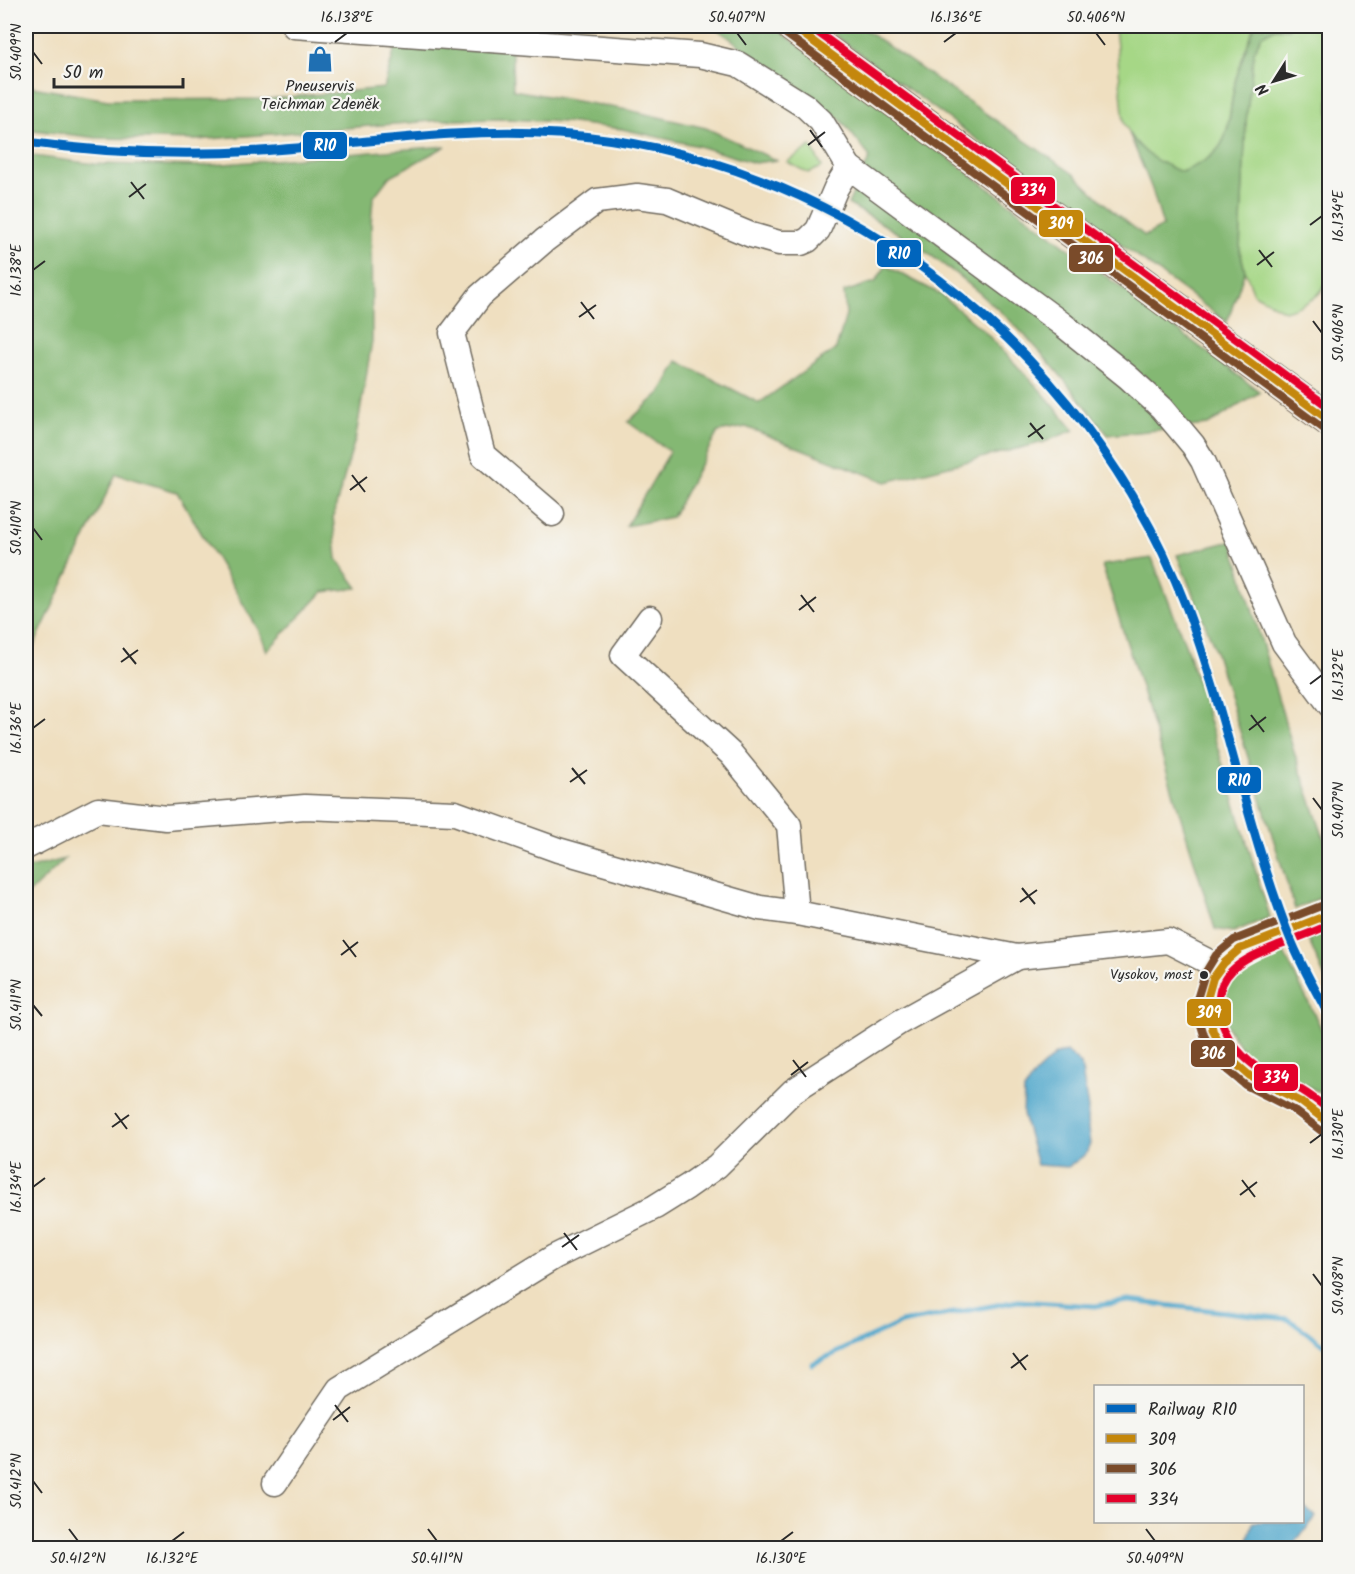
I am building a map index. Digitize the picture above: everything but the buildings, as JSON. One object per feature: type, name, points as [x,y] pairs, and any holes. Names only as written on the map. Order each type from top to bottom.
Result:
[{"type":"main road","points":[[792,26],[1329,421]]},
{"type":"street","points":[[294,26],[700,55],[738,64],[805,106],[821,121],[849,167],[1062,324],[1128,377],[1178,426],[1203,461],[1284,643],[1329,705]]},
{"type":"street","points":[[552,514],[483,455],[452,333],[480,296],[545,240],[597,201],[637,196],[667,200],[750,235],[779,243],[801,243],[808,240],[818,230],[837,187],[849,167]]},
{"type":"street","points":[[650,618],[623,655],[731,754],[789,825],[797,913]]},
{"type":"street","points":[[26,847],[99,810],[166,818],[304,807],[455,813],[569,854],[760,908],[797,913],[1017,957],[1168,941],[1219,967]]},
{"type":"street","points":[[1329,914],[1240,949],[1219,967],[1209,987],[1209,1014],[1220,1044],[1229,1058],[1251,1076],[1300,1100],[1329,1124]]},
{"type":"street","points":[[275,1483],[339,1389],[554,1257],[655,1207],[687,1187],[717,1167],[793,1091],[900,1022],[1017,957]]},
{"type":"green space","points":[[401,26],[511,29],[513,90],[628,110],[706,128],[776,160],[755,163],[698,146],[622,129],[564,122],[506,119],[444,120],[197,140],[97,138],[26,129],[26,86],[108,100],[267,99],[384,88]]},
{"type":"green space","points":[[713,26],[773,26],[1260,392],[1208,425],[1108,435],[1044,357],[1017,327],[984,297],[928,254],[848,204],[870,157],[841,120]]},
{"type":"green space","points":[[822,26],[859,26],[1075,175],[1115,213],[1145,236],[1163,226],[1152,189],[1129,133],[1146,152],[1158,161],[1181,172],[1212,156],[1220,146],[1229,124],[1236,79],[1255,26],[1290,26],[1288,29],[1275,28],[1262,35],[1254,51],[1246,121],[1241,223],[1240,251],[1245,271],[1227,322]]},
{"type":"green space","points":[[1115,26],[1255,26],[1236,79],[1225,136],[1212,156],[1181,172],[1154,159],[1135,141],[1124,123]]},
{"type":"green space","points":[[1290,26],[1329,26],[1329,275],[1323,289],[1313,299],[1285,311],[1254,294],[1240,251],[1246,121],[1254,51],[1262,35],[1275,28],[1288,29]]},
{"type":"green space","points":[[446,146],[389,177],[373,198],[371,224],[372,341],[356,436],[333,516],[337,559],[358,588],[323,592],[267,651],[258,629],[177,492],[116,474],[26,662],[26,155],[95,164],[199,166]]},
{"type":"green space","points":[[811,146],[822,167],[808,173],[787,162]]},
{"type":"green space","points":[[886,266],[940,294],[985,332],[1043,393],[1074,430],[1044,442],[886,482],[746,427],[718,432],[672,517],[626,526],[670,452],[628,422],[661,392],[678,361],[759,403],[836,349],[846,315],[844,292],[875,282]]},
{"type":"green space","points":[[1232,541],[1294,752],[1329,853],[1329,894],[1295,909],[1212,641],[1177,555]]},
{"type":"green space","points":[[1152,558],[1187,649],[1270,917],[1233,932],[1215,929],[1102,565]]},
{"type":"green space","points":[[65,859],[26,896],[26,869]]},
{"type":"green space","points":[[1330,931],[1329,987],[1308,939]]},
{"type":"green space","points":[[1282,949],[1329,1044],[1329,1098],[1243,1052],[1220,1015],[1226,985],[1244,964]]},
{"type":"water","points":[[1067,1052],[1081,1064],[1088,1109],[1090,1144],[1086,1154],[1068,1167],[1037,1165],[1023,1115],[1024,1090],[1036,1073],[1056,1054]]},
{"type":"water","points":[[1304,1508],[1316,1517],[1290,1548],[1246,1548],[1253,1523],[1304,1523]]},
{"type":"waterway","points":[[812,1364],[901,1323],[1018,1301],[1095,1306],[1129,1301],[1288,1319],[1330,1349]]},
{"type":"rail line","name":"R10","points":[[26,142],[113,151],[201,153],[260,151],[446,134],[521,132],[558,134],[661,149],[760,179],[854,224],[940,280],[1018,349],[1086,427],[1143,514],[1187,609],[1201,648],[1259,848],[1286,928],[1330,1017]]},
{"type":"transit line","name":"309","points":[[792,26],[1330,421]]},
{"type":"transit line","name":"334","points":[[809,26],[1330,408]]},
{"type":"transit line","name":"306","points":[[786,34],[1324,429]]},
{"type":"transit line","name":"306","points":[[1324,1133],[1294,1110],[1245,1085],[1227,1070],[1213,1053],[1204,1035],[1198,1015],[1198,996],[1205,973],[1216,955],[1234,940],[1326,904]]},
{"type":"transit line","name":"309","points":[[1330,914],[1240,949],[1224,963],[1213,978],[1208,996],[1213,1031],[1222,1048],[1235,1063],[1250,1076],[1300,1101],[1330,1124]]},
{"type":"transit line","name":"334","points":[[1330,925],[1265,950],[1242,962],[1225,979],[1220,990],[1219,1003],[1226,1033],[1249,1061],[1270,1075],[1305,1092],[1330,1111]]},
{"type":"place","name":"Pneuservis Teichman Zdeněk","points":[[320,59]]},
{"type":"place","name":"Vysokov, most","points":[[1204,975]]}]
